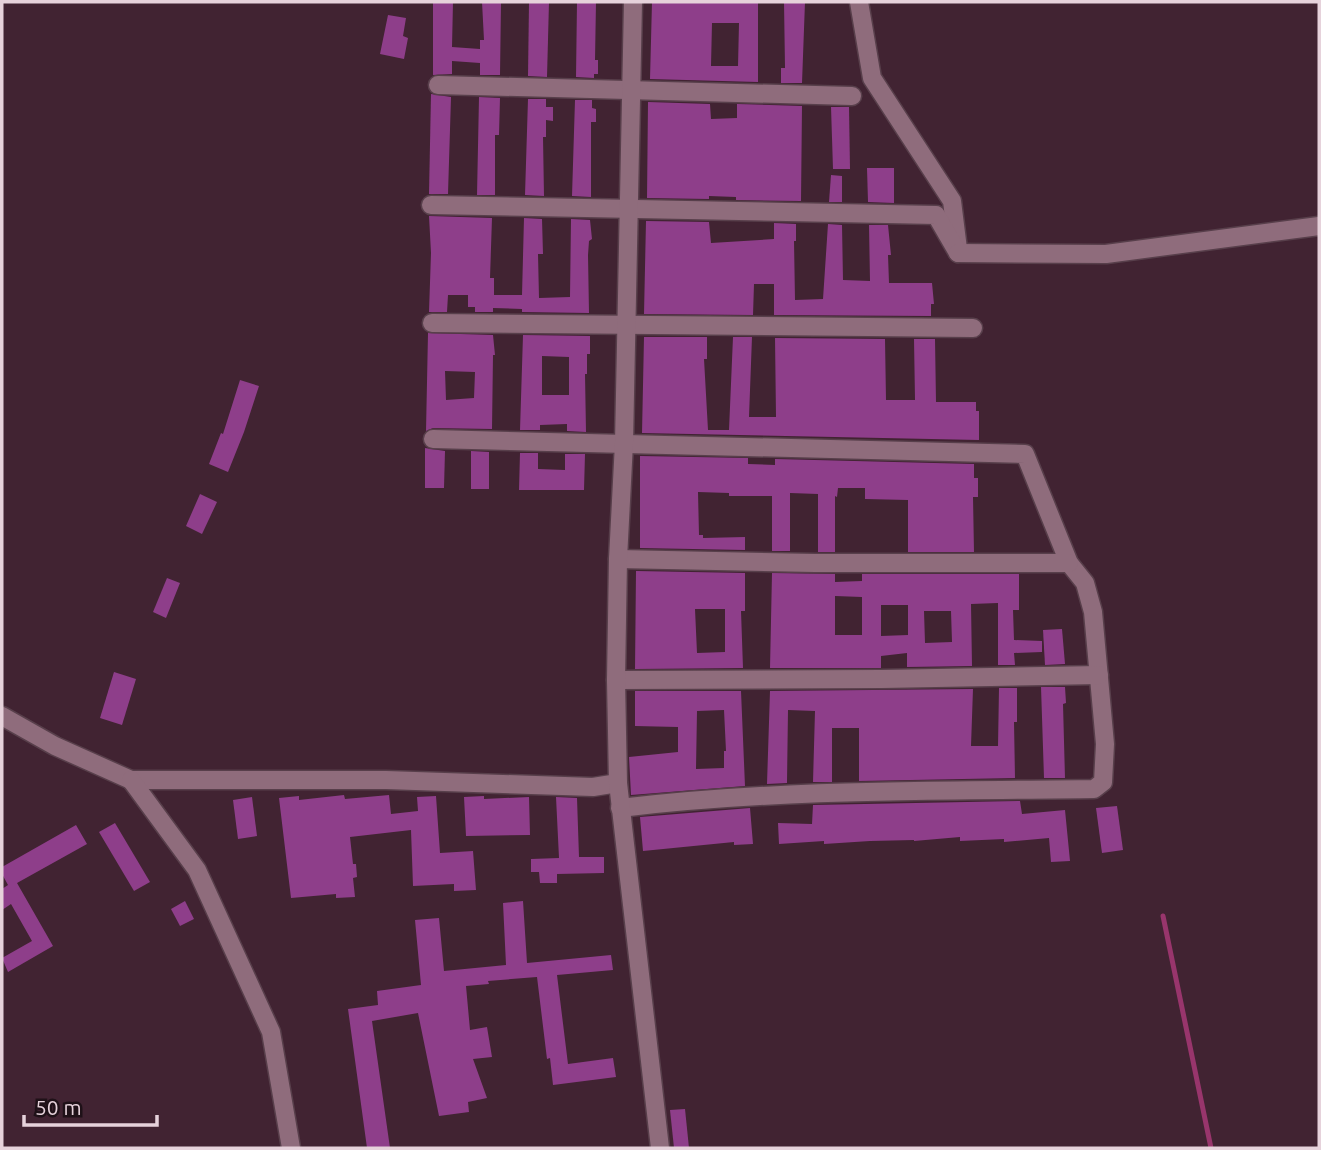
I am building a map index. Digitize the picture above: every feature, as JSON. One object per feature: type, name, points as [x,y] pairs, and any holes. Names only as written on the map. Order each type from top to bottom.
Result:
[{"type":"street","points":[[633,2],[624,443],[618,559],[618,783],[660,1148]]},
{"type":"street","points":[[859,2],[872,78],[952,201],[958,253]]},
{"type":"street","points":[[438,85],[852,96]]},
{"type":"street","points":[[431,205],[936,215],[958,253]]},
{"type":"street","points":[[958,253],[1106,254],[1319,226]]},
{"type":"street","points":[[432,323],[973,328]]},
{"type":"street","points":[[433,439],[1025,454],[1069,563],[1085,583],[1091,603],[1105,744],[1103,782],[1094,789],[710,799],[620,808]]},
{"type":"street","points":[[618,559],[1069,563]]},
{"type":"street","points":[[616,680],[1099,675]]},
{"type":"street","points":[[2,716],[55,746],[131,780],[386,780],[593,787],[618,783]]},
{"type":"street","points":[[131,780],[197,870],[271,1032],[291,1148]]},
{"type":"building","points":[[433,2],[453,2],[452,47],[480,49],[480,40],[484,40],[482,2],[501,2],[500,75],[480,75],[480,63],[452,61],[452,74],[433,75]]},
{"type":"building","points":[[529,2],[549,2],[547,77],[528,76]]},
{"type":"building","points":[[577,2],[596,2],[595,60],[598,60],[598,74],[594,74],[594,78],[576,77]]},
{"type":"building","points":[[652,2],[758,2],[758,82],[650,79]],"holes":[[[712,23],[739,23],[738,66],[711,66]]]},
{"type":"building","points":[[784,2],[805,2],[802,83],[781,83],[781,68],[785,68]]},
{"type":"building","points":[[388,15],[406,18],[403,36],[408,38],[404,59],[380,54]]},
{"type":"building","points":[[431,94],[451,97],[448,194],[429,194]]},
{"type":"building","points":[[479,97],[500,98],[499,135],[495,135],[495,195],[477,195]]},
{"type":"building","points":[[528,99],[546,99],[546,107],[553,107],[553,121],[546,120],[546,137],[543,137],[544,196],[525,195]]},
{"type":"building","points":[[575,100],[592,100],[592,108],[596,109],[596,122],[591,122],[591,197],[572,196]]},
{"type":"building","points":[[648,102],[710,104],[711,119],[737,118],[737,104],[802,106],[801,201],[736,200],[736,197],[709,196],[709,199],[647,198]]},
{"type":"building","points":[[831,107],[849,107],[850,169],[833,169]]},
{"type":"building","points":[[867,168],[894,168],[894,203],[868,202]]},
{"type":"building","points":[[831,175],[842,176],[842,202],[829,202]]},
{"type":"building","points":[[429,216],[492,218],[490,278],[494,278],[494,295],[522,295],[524,218],[542,219],[543,254],[538,254],[539,298],[570,297],[571,219],[590,220],[592,239],[589,241],[588,255],[589,313],[522,312],[522,309],[493,308],[493,312],[475,312],[475,307],[468,307],[468,295],[448,295],[447,312],[429,312]]},
{"type":"building","points":[[646,221],[709,222],[711,243],[774,239],[774,223],[796,224],[795,300],[823,299],[828,224],[842,225],[843,280],[870,281],[869,225],[888,225],[891,255],[888,255],[889,283],[932,283],[934,304],[931,304],[931,316],[774,315],[774,284],[754,284],[753,315],[644,314]]},
{"type":"building","points":[[428,333],[493,335],[495,355],[492,429],[433,428],[426,431]],"holes":[[[445,371],[475,372],[474,398],[446,400]]]},
{"type":"building","points":[[523,335],[590,336],[590,354],[587,354],[585,374],[586,432],[567,431],[567,424],[540,425],[540,430],[520,430]],"holes":[[[542,356],[569,357],[569,395],[542,395]]]},
{"type":"building","points":[[644,337],[707,337],[707,359],[704,359],[708,430],[729,430],[733,337],[752,337],[749,417],[776,417],[775,338],[885,339],[886,400],[915,400],[914,339],[935,339],[936,402],[976,402],[976,411],[979,411],[979,440],[642,433]]},
{"type":"building","points":[[240,380],[259,386],[228,472],[209,464],[221,433],[223,434]]},
{"type":"building","points":[[425,448],[445,451],[444,488],[425,488]]},
{"type":"building","points":[[471,451],[489,452],[489,489],[471,489]]},
{"type":"building","points":[[520,453],[538,453],[538,469],[565,470],[565,454],[585,454],[584,490],[519,490]]},
{"type":"building","points":[[640,456],[748,458],[748,464],[775,465],[775,459],[974,464],[974,478],[978,478],[978,497],[973,497],[974,552],[908,552],[908,500],[865,499],[865,488],[838,488],[837,497],[835,496],[835,552],[818,552],[818,494],[790,493],[790,551],[772,551],[772,496],[729,496],[729,493],[698,492],[699,535],[703,535],[703,538],[745,537],[745,550],[640,548]]},
{"type":"building","points":[[200,494],[217,502],[202,534],[186,526]]},
{"type":"building","points":[[636,571],[745,573],[745,611],[741,611],[743,668],[635,669]],"holes":[[[695,609],[725,609],[725,652],[697,653]]]},
{"type":"building","points":[[772,573],[835,574],[835,582],[862,581],[862,574],[1019,574],[1019,610],[1013,610],[1014,640],[1042,641],[1042,652],[1014,653],[1015,665],[998,665],[998,603],[971,604],[972,666],[907,667],[907,653],[881,656],[881,668],[770,668]],"holes":[[[835,596],[862,597],[862,635],[835,635]],[[881,605],[908,605],[908,635],[881,636]],[[924,611],[951,611],[952,642],[925,643]]]},
{"type":"building","points":[[167,578],[180,583],[166,618],[153,612]]},
{"type":"building","points":[[1062,629],[1065,664],[1045,665],[1043,630]]},
{"type":"building","points":[[114,672],[136,679],[122,725],[100,718]]},
{"type":"building","points":[[1041,687],[1065,687],[1065,778],[1044,778]]},
{"type":"building","points":[[999,688],[1017,688],[1017,722],[1014,722],[1015,778],[859,781],[859,728],[832,728],[832,782],[813,782],[815,711],[788,710],[787,783],[767,784],[770,691],[973,689],[971,746],[998,746]]},
{"type":"building","points":[[635,691],[741,691],[745,786],[631,795],[629,757],[678,752],[678,727],[635,726]],"holes":[[[724,710],[724,768],[696,769],[697,711]]]},
{"type":"building","points":[[344,795],[345,799],[389,795],[391,814],[418,811],[417,797],[436,796],[440,853],[473,851],[476,890],[454,891],[454,884],[413,886],[411,830],[350,837],[353,864],[356,864],[357,877],[353,878],[355,897],[336,898],[336,894],[291,898],[279,798],[299,796],[299,800]]},
{"type":"building","points":[[484,796],[484,799],[529,797],[530,835],[466,836],[464,797]]},
{"type":"building","points":[[252,797],[257,836],[238,839],[233,800]]},
{"type":"building","points":[[556,797],[577,798],[579,857],[604,857],[604,873],[557,874],[557,883],[540,883],[539,872],[531,872],[531,859],[559,858]]},
{"type":"building","points":[[1020,801],[1022,814],[1065,810],[1070,861],[1051,862],[1049,838],[1004,842],[1004,839],[960,841],[960,837],[914,841],[779,844],[778,823],[812,824],[813,805]]},
{"type":"building","points":[[1117,806],[1123,850],[1102,853],[1096,808]]},
{"type":"building","points":[[750,808],[753,844],[734,845],[734,842],[643,851],[640,817]]},
{"type":"building","points":[[115,823],[150,882],[134,891],[99,832]]},
{"type":"building","points":[[76,825],[87,844],[17,883],[53,946],[8,972],[2,958],[32,941],[11,904],[2,910],[2,889],[8,885],[2,874],[2,867]]},
{"type":"building","points":[[185,901],[194,919],[180,926],[171,909]]},
{"type":"building","points":[[523,901],[527,963],[611,955],[613,970],[557,975],[568,1064],[613,1058],[616,1077],[553,1085],[550,1058],[547,1059],[537,977],[488,981],[489,984],[466,986],[470,1030],[487,1027],[492,1057],[473,1059],[487,1098],[468,1102],[469,1112],[439,1116],[418,1013],[372,1021],[390,1148],[367,1148],[348,1009],[378,1005],[377,991],[421,985],[415,920],[439,918],[444,971],[506,965],[503,903]]},
{"type":"building","points":[[685,1109],[689,1148],[674,1148],[670,1110]]},
{"type":"waterway","points":[[1163,916],[1211,1148]]}]
